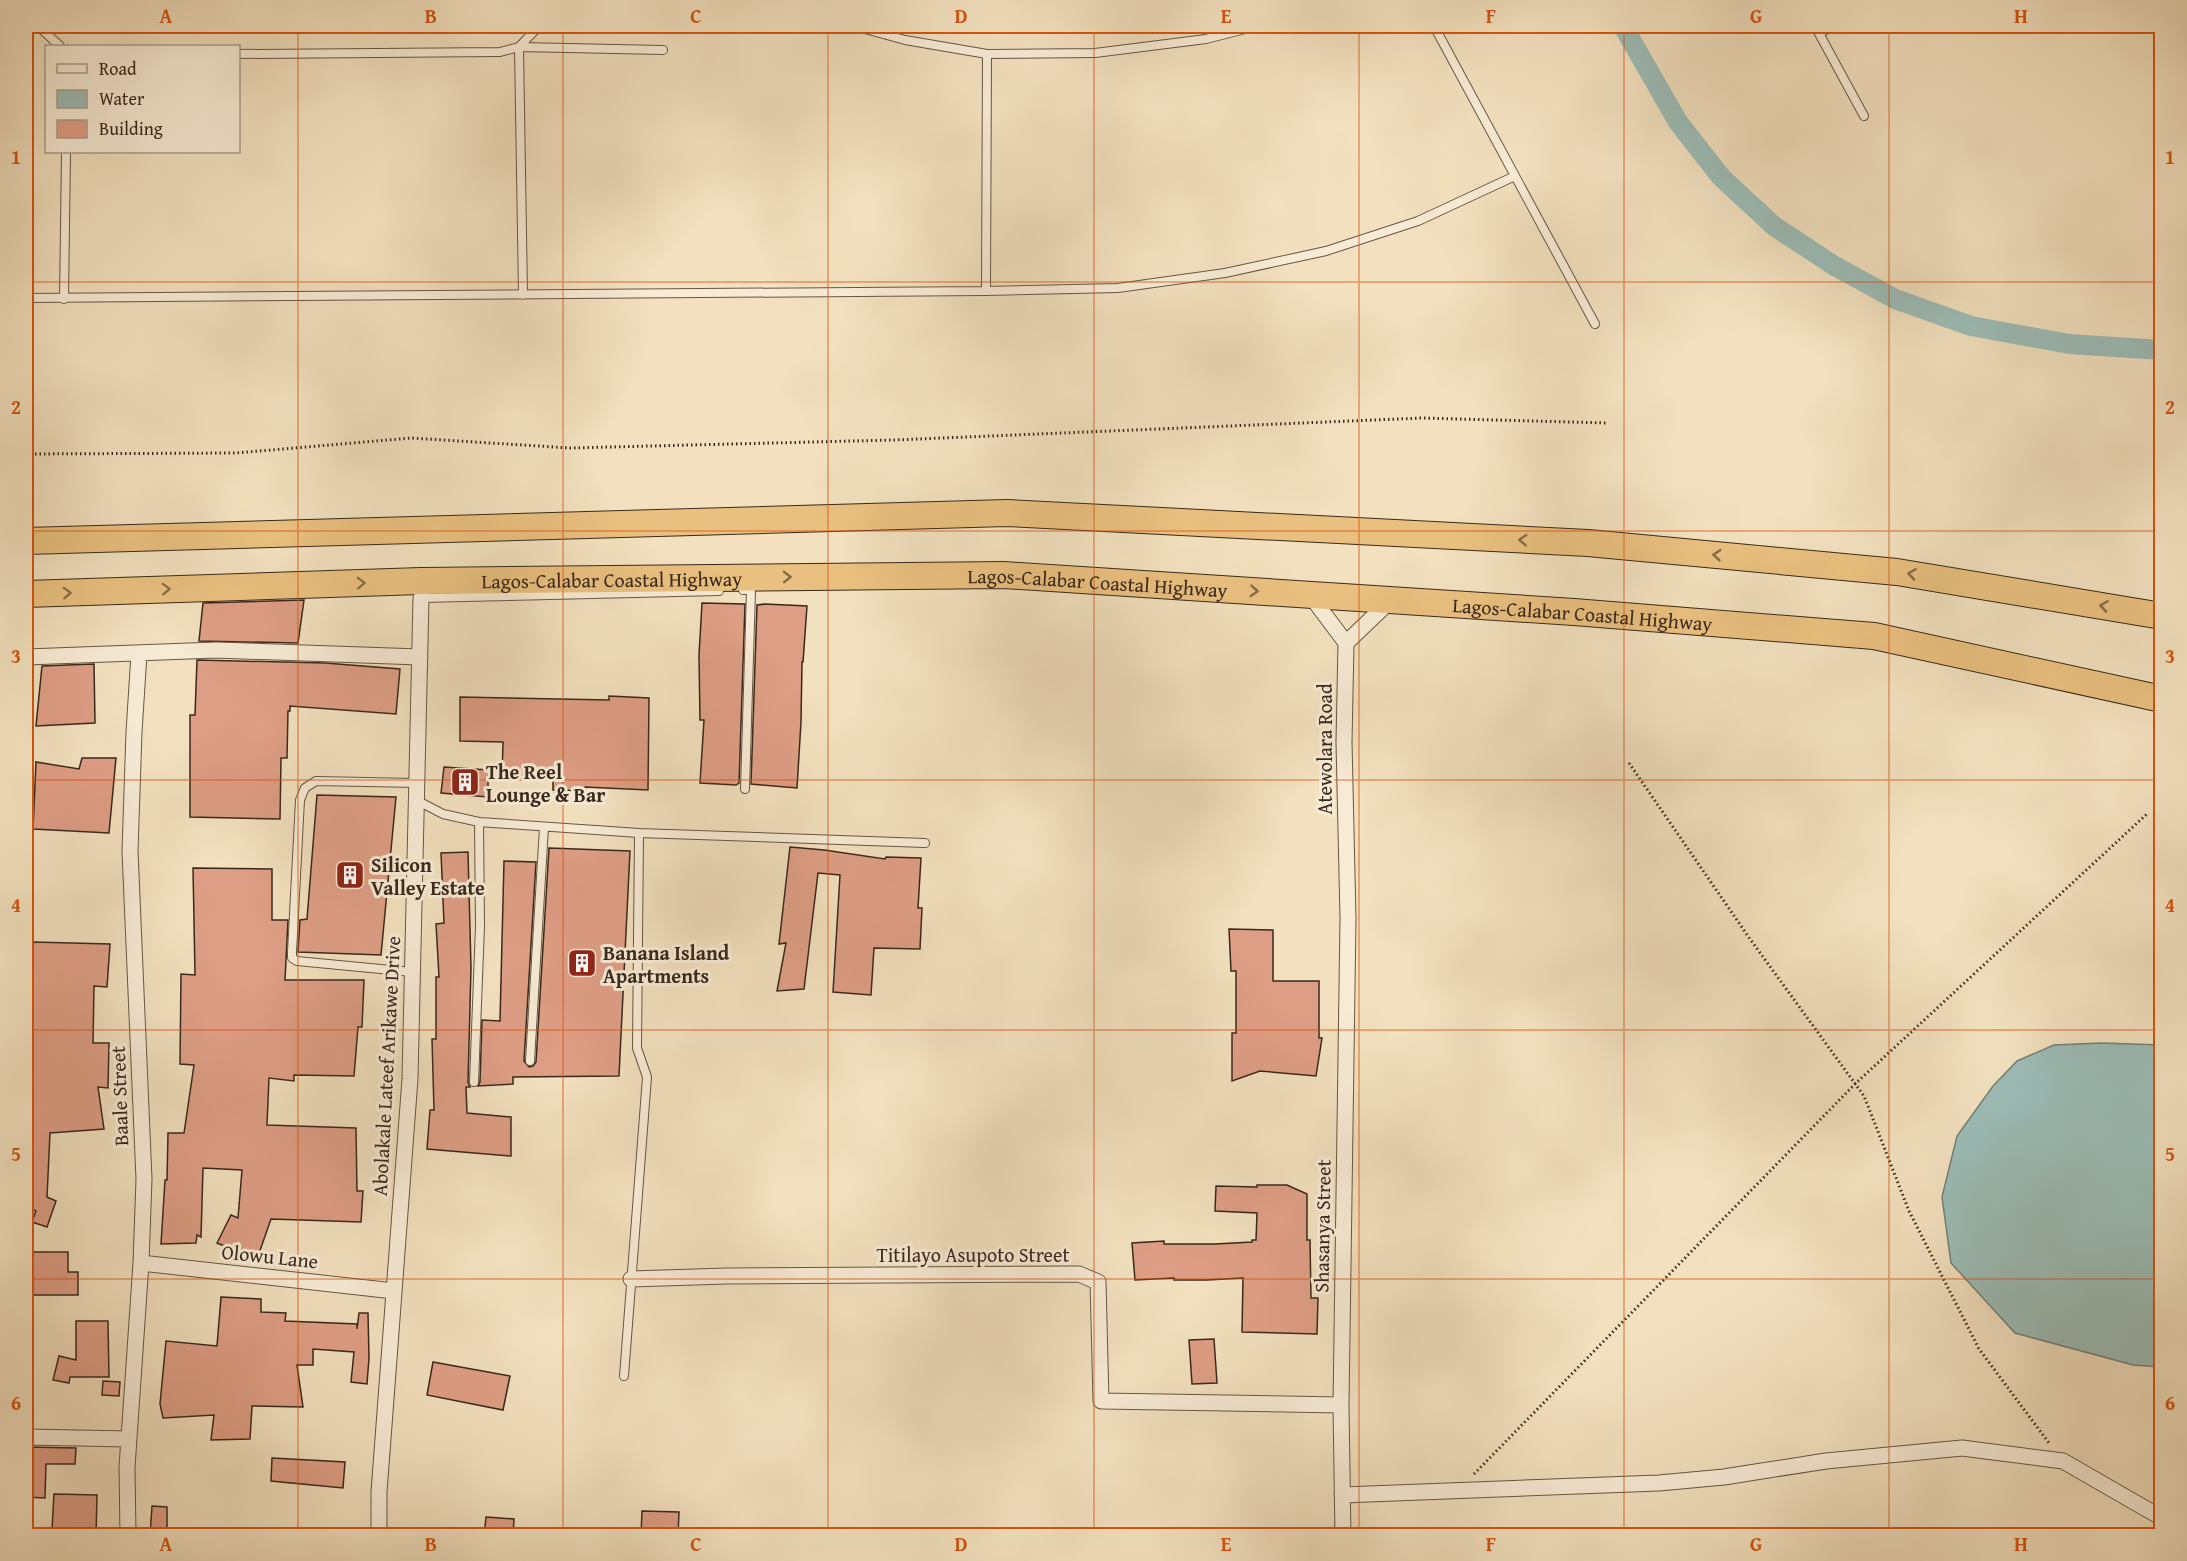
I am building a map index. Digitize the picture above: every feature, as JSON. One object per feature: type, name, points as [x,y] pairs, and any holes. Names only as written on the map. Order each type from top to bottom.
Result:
[{"type":"highway","points":[[26,541],[1007,513],[1588,543],[1897,572],[2162,616]]},
{"type":"highway","name":"Lagos-Calabar Coastal Highway","points":[[26,594],[421,581],[1004,575],[1391,600],[1874,636],[2162,699]]},
{"type":"street","points":[[1310,595],[1346,643],[1391,600]]},
{"type":"street","name":"Abolakale Lateef Arikawe Drive","points":[[379,1536],[379,1492],[410,1079],[421,598]]},
{"type":"street","name":"Atewolara Road","points":[[1346,643],[1344,742],[1348,918]]},
{"type":"street","points":[[26,657],[216,650],[420,657]]},
{"type":"street","name":"Baale Street","points":[[128,1536],[127,1467],[141,1263],[144,1179],[130,851],[139,654]]},
{"type":"street","name":"Shasanya Street","points":[[1343,1536],[1341,1405],[1348,918]]},
{"type":"street","name":"Olowu Lane","points":[[141,1263],[394,1291]]},
{"type":"street","name":"Titilayo Asupoto Street","points":[[631,1279],[1079,1274],[1098,1282],[1101,1401],[1341,1405]]},
{"type":"street","points":[[26,1437],[129,1439]]},
{"type":"street","points":[[1342,1495],[1659,1483],[1724,1477],[1826,1461],[1962,1448],[2063,1461],[2162,1518]]},
{"type":"lane","points":[[39,26],[59,45]]},
{"type":"lane","points":[[523,295],[519,47],[539,26]]},
{"type":"lane","points":[[855,26],[905,40],[987,54],[1095,52],[1206,39],[1257,26]]},
{"type":"lane","points":[[1434,26],[1595,324]]},
{"type":"lane","points":[[1815,26],[1864,116]]},
{"type":"lane","points":[[1820,34],[1830,26]]},
{"type":"lane","points":[[240,54],[500,52],[519,47],[663,50]]},
{"type":"lane","points":[[986,291],[987,54]]},
{"type":"lane","points":[[64,299],[66,153]]},
{"type":"lane","points":[[26,298],[1118,288],[1236,271],[1326,251],[1418,221],[1515,176]]},
{"type":"lane","points":[[421,598],[727,590]]},
{"type":"lane","points":[[739,590],[751,590],[745,789]]},
{"type":"lane","points":[[412,972],[297,961],[292,958],[292,952],[300,800],[304,788],[316,780],[417,783]]},
{"type":"lane","points":[[416,800],[443,814],[479,822],[639,833],[925,843]]},
{"type":"lane","points":[[474,1082],[480,926],[479,822]]},
{"type":"lane","points":[[530,1061],[544,826]]},
{"type":"lane","points":[[624,1376],[647,1077],[637,1048],[639,833]]},
{"type":"path","points":[[26,454],[236,453],[411,438],[570,448],[882,441],[1422,418],[1607,423]]},
{"type":"path","points":[[1629,763],[1750,939],[1864,1096],[1910,1211],[1979,1348],[2063,1461]]},
{"type":"path","points":[[1458,1491],[1856,1084],[2148,813]]},
{"type":"water","points":[[2101,1043],[2161,1045],[2161,1367],[2133,1365],[2015,1333],[1951,1263],[1942,1197],[1957,1136],[1993,1086],[2017,1061],[2054,1045]]},
{"type":"building","points":[[304,600],[298,643],[199,641],[203,603]]},
{"type":"building","points":[[702,603],[745,604],[739,783],[736,785],[700,783],[704,720],[700,720],[699,655]]},
{"type":"building","points":[[757,605],[807,606],[802,662],[797,788],[751,784]]},
{"type":"building","points":[[197,660],[325,663],[400,669],[396,714],[290,706],[287,758],[281,758],[280,819],[190,817],[190,715],[195,715]]},
{"type":"building","points":[[94,664],[95,723],[36,726],[42,666]]},
{"type":"building","points":[[609,696],[649,698],[648,790],[585,787],[585,791],[553,790],[553,779],[502,778],[503,742],[460,741],[460,697],[609,700]]},
{"type":"building","points":[[82,758],[116,758],[109,833],[33,829],[36,762],[79,769]]},
{"type":"building","name":"The Reel Lounge & Bar","points":[[444,767],[488,770],[488,797],[441,793]]},
{"type":"building","name":"Silicon Valley Estate","points":[[317,795],[396,797],[381,955],[298,952],[300,920],[307,919]]},
{"type":"building","points":[[790,847],[885,859],[886,857],[921,858],[918,908],[922,908],[920,949],[874,948],[871,995],[833,992],[840,875],[818,873],[804,989],[777,991],[786,943],[779,944]]},
{"type":"building","name":"Banana Island Apartments","points":[[549,848],[630,851],[619,1076],[513,1077],[513,1084],[478,1086],[482,1020],[500,1021],[504,861],[536,862],[524,1061],[529,1067],[536,1062]]},
{"type":"building","points":[[468,852],[471,968],[468,1082],[470,1087],[466,1087],[467,1113],[511,1117],[511,1156],[427,1149],[430,1110],[434,1110],[432,1039],[436,1039],[436,977],[439,977],[436,924],[444,923],[441,853]]},
{"type":"building","points":[[193,868],[272,869],[272,920],[288,920],[285,980],[364,980],[362,1027],[358,1027],[354,1076],[294,1075],[294,1081],[269,1078],[267,1125],[356,1128],[357,1191],[363,1191],[361,1222],[271,1219],[257,1259],[217,1243],[231,1215],[238,1218],[242,1170],[203,1168],[201,1237],[197,1235],[196,1243],[161,1244],[165,1180],[167,1180],[168,1133],[184,1133],[194,1065],[180,1064],[181,974],[195,975]]},
{"type":"building","points":[[1229,929],[1273,930],[1273,981],[1319,981],[1319,1038],[1322,1038],[1316,1076],[1260,1071],[1232,1081],[1232,1033],[1236,1033],[1236,971],[1231,971]]},
{"type":"building","points":[[33,942],[110,944],[107,987],[94,986],[93,1043],[109,1043],[108,1088],[98,1087],[104,1129],[50,1133],[47,1197],[56,1201],[47,1227],[32,1222],[36,1211],[26,1207],[28,1171],[26,1171],[26,995],[31,995]]},
{"type":"building","points":[[1257,1185],[1287,1185],[1307,1194],[1311,1298],[1318,1298],[1317,1334],[1242,1332],[1243,1278],[1135,1280],[1132,1243],[1164,1241],[1164,1244],[1215,1244],[1256,1240],[1257,1213],[1215,1211],[1216,1186],[1257,1187]]},
{"type":"building","points":[[33,1252],[68,1252],[68,1272],[78,1272],[78,1295],[33,1295]]},
{"type":"building","points":[[221,1297],[261,1299],[261,1312],[286,1313],[285,1321],[357,1324],[357,1329],[359,1313],[368,1313],[367,1384],[351,1382],[354,1352],[313,1349],[313,1365],[297,1365],[303,1407],[252,1406],[250,1439],[211,1440],[214,1415],[163,1418],[160,1404],[166,1341],[217,1346]]},
{"type":"building","points":[[76,1321],[108,1321],[109,1377],[70,1377],[69,1383],[53,1380],[59,1356],[76,1360]]},
{"type":"building","points":[[1214,1339],[1217,1383],[1192,1384],[1189,1340]]},
{"type":"building","points":[[433,1362],[510,1376],[503,1410],[427,1395]]},
{"type":"building","points":[[103,1381],[120,1382],[119,1396],[102,1395]]},
{"type":"building","points":[[26,1447],[76,1448],[75,1464],[46,1464],[45,1498],[26,1497]]},
{"type":"building","points":[[272,1458],[345,1462],[343,1488],[271,1481]]},
{"type":"building","points":[[54,1494],[97,1495],[96,1536],[60,1536],[60,1531],[52,1530]]},
{"type":"building","points":[[152,1506],[167,1507],[167,1536],[150,1536]]},
{"type":"building","points":[[642,1511],[679,1512],[678,1536],[641,1536]]},
{"type":"building","points":[[486,1517],[514,1519],[513,1536],[484,1536]]},
{"type":"waterway","points":[[1623,26],[1678,122],[1721,177],[1774,226],[1833,265],[1895,299],[1971,326],[2069,344],[2162,350]]},
{"type":"place","name":"The Reel Lounge & Bar","points":[[465,782]]},
{"type":"place","name":"Silicon Valley Estate","points":[[350,875]]},
{"type":"place","name":"Banana Island Apartments","points":[[582,963]]}]
